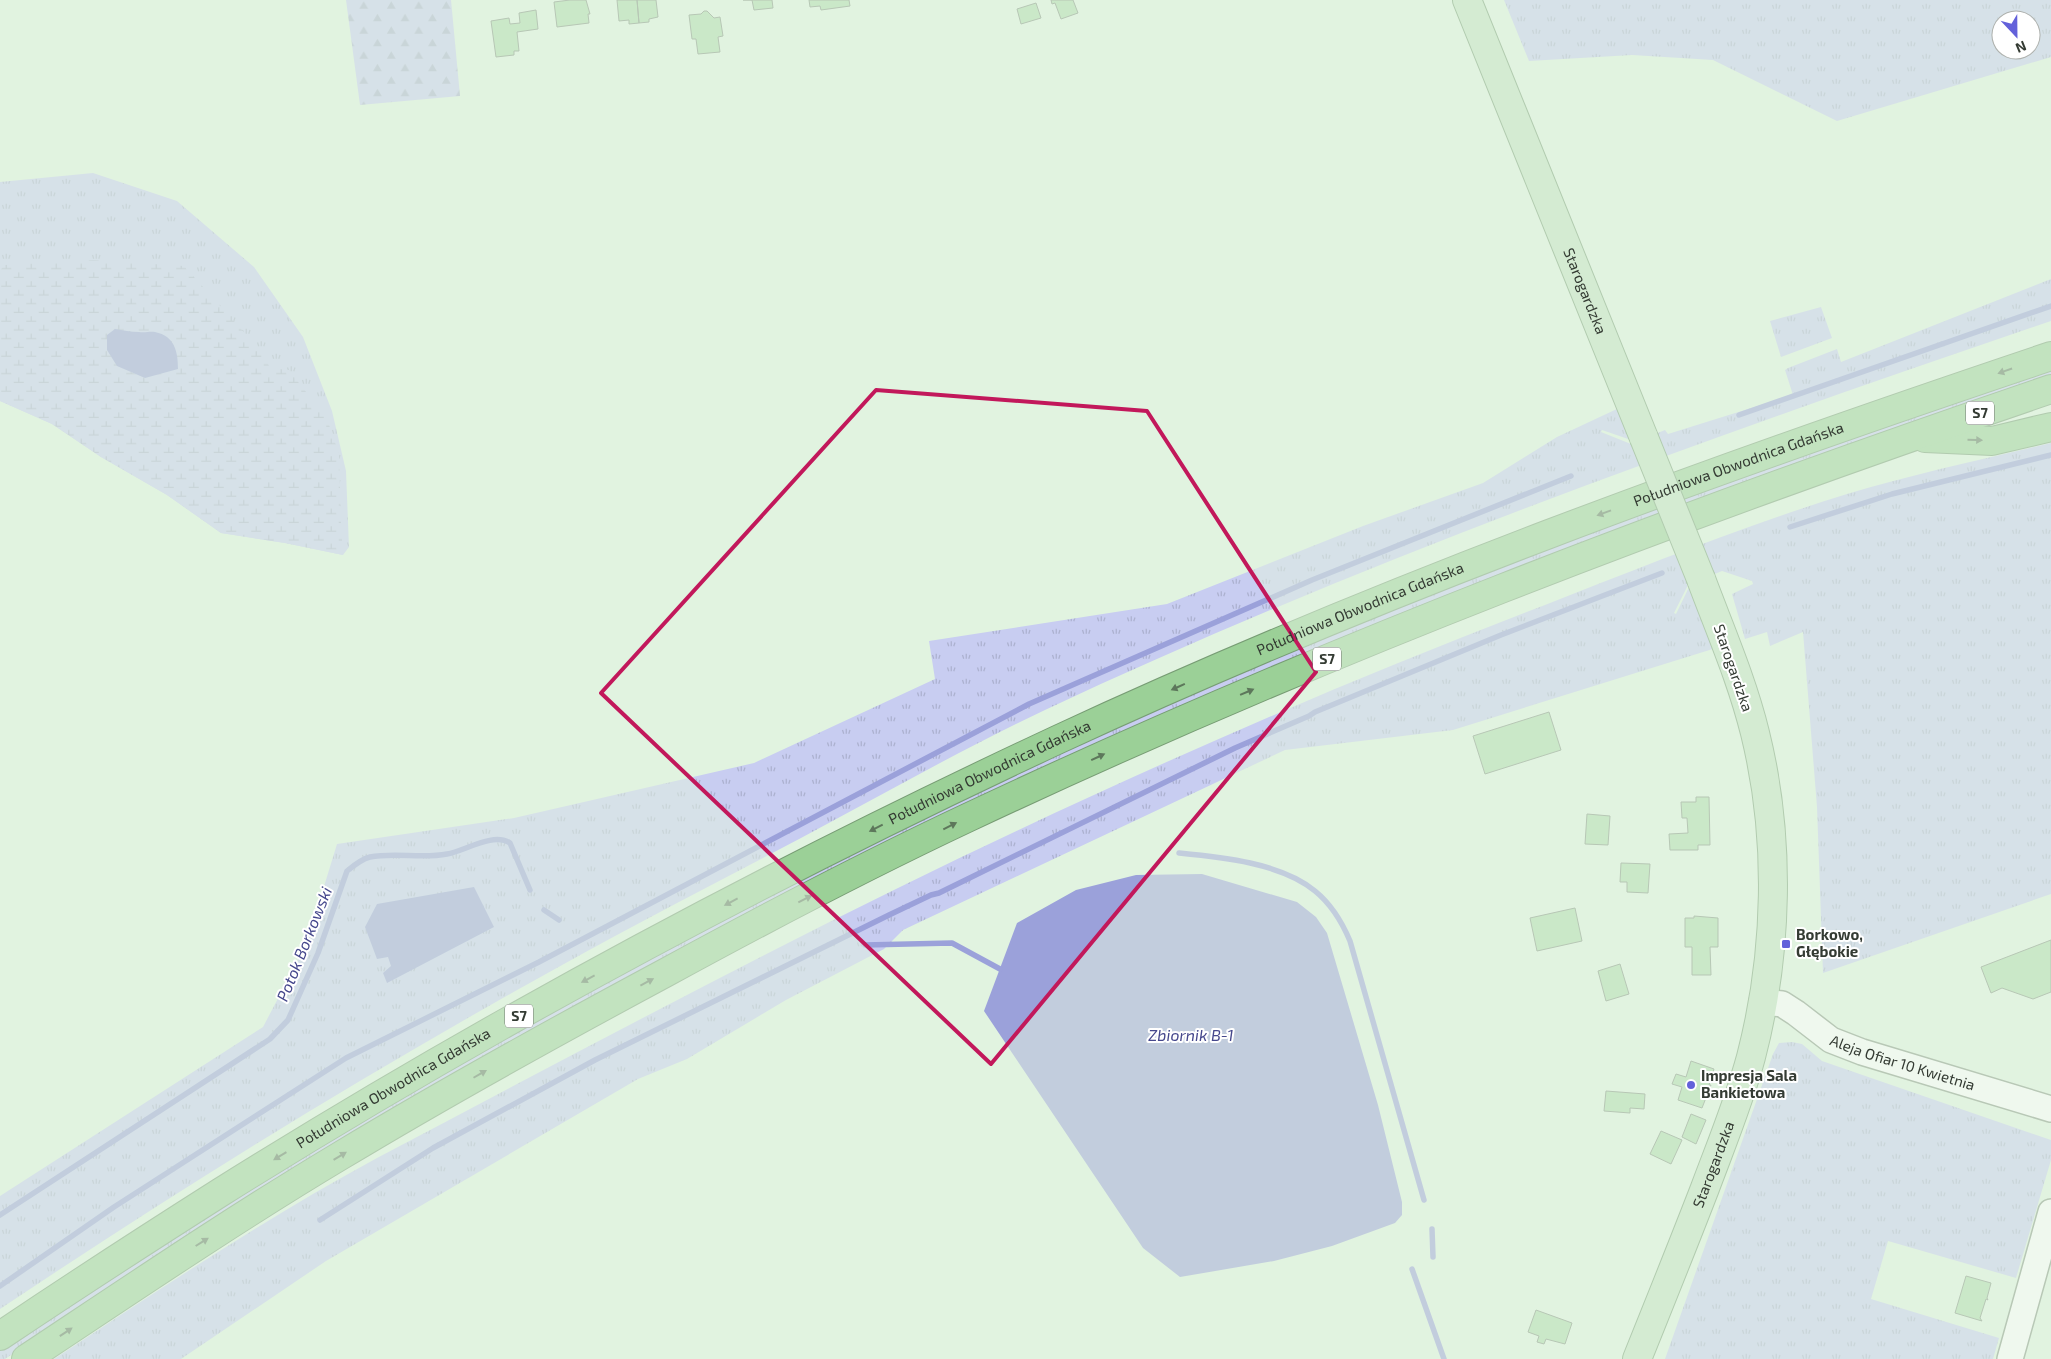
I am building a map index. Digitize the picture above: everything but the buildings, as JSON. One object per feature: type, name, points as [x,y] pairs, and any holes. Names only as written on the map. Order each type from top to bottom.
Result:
[{"type":"highway","name":"Południowa Obwodnica Gdańska","points":[[0,1336],[221,1192],[481,1037],[744,895],[933,799],[1061,738],[1236,661],[1447,573],[1554,531],[1712,474],[2051,356]]},
{"type":"highway","name":"Południowa Obwodnica Gdańska","points":[[26,1359],[198,1245],[338,1157],[527,1047],[762,920],[962,820],[1161,728],[1362,644],[1570,561],[1760,490],[2051,389]]},
{"type":"highway","points":[[1909,438],[1992,441],[2051,427]]},
{"type":"main road","name":"Starogardzka","points":[[1467,0],[1701,579],[1742,688],[1755,734],[1764,780],[1771,842],[1772,908],[1762,1002],[1750,1059],[1726,1134],[1638,1359]]},
{"type":"street","name":"Aleja Ofiar 10 Kwietnia","points":[[1762,1002],[1782,1004],[1831,1040],[1862,1052],[2051,1109]]},
{"type":"street","points":[[2010,1359],[2051,1212]]},
{"type":"highlighted area","points":[[876,390],[1147,411],[1316,672],[991,1064],[601,693]]},
{"type":"green space","points":[[346,0],[451,0],[460,96],[360,105]]},
{"type":"green space","points":[[1504,0],[2051,0],[2051,57],[2041,60],[2041,10],[1991,10],[1991,60],[2041,60],[1837,121],[1713,60],[1632,55],[1529,61]]},
{"type":"green space","points":[[93,173],[177,201],[254,267],[303,337],[332,411],[346,471],[349,547],[343,555],[285,543],[221,533],[167,495],[101,457],[52,424],[0,401],[0,182]]},
{"type":"green space","points":[[93,260],[184,266],[261,351],[270,368],[289,370],[327,419],[339,454],[343,555],[285,543],[221,533],[167,495],[101,457],[52,424],[0,401],[0,270],[5,265]],"holes":[[[129,331],[154,332],[172,340],[178,360],[145,378],[117,366]]]},
{"type":"green space","points":[[2051,279],[2051,321],[1796,409],[1417,550],[1168,654],[1014,725],[630,928],[460,1022],[261,1141],[0,1309],[0,1196],[263,1027],[306,945],[337,844],[514,818],[754,763],[935,679],[929,641],[1167,604],[1363,526],[1483,483],[1557,437],[1619,408],[1631,440],[1602,430],[1601,432],[1631,444],[1665,430],[1668,434],[1793,395],[1785,370],[1788,368],[1837,349],[1841,362]]},
{"type":"green space","points":[[1821,307],[1832,338],[1781,357],[1770,321]]},
{"type":"green space","points":[[2051,367],[2051,379],[1068,760],[68,1317],[5,1359],[0,1359],[0,1349],[284,1165],[666,946],[1062,749],[1471,575]]},
{"type":"green space","points":[[2051,443],[2051,894],[1823,973],[1817,807],[1803,632],[1770,646],[1767,632],[1745,639],[1732,594],[1753,584],[1752,581],[1722,571],[1688,585],[1674,613],[1676,614],[1690,585],[1716,648],[1453,730],[1285,750],[903,930],[884,949],[786,1000],[687,1059],[638,1079],[326,1261],[181,1359],[54,1359],[254,1230],[377,1158],[637,1021],[898,888],[1138,775],[1381,670],[1770,519],[1847,494],[1923,473]]},
{"type":"green space","points":[[1792,1042],[1802,1044],[1822,1061],[2051,1140],[2051,1160],[2016,1278],[1888,1241],[1871,1299],[1999,1338],[1993,1359],[1665,1359],[1773,1054],[1779,1043]]},
{"type":"water","points":[[115,329],[155,332],[167,337],[176,351],[178,369],[145,378],[117,366],[107,350],[107,335]]},
{"type":"water","name":"Zbiornik B-1","points":[[1202,874],[1297,902],[1316,917],[1327,933],[1378,1105],[1402,1202],[1402,1215],[1395,1223],[1332,1246],[1274,1261],[1180,1277],[1143,1248],[984,1011],[1017,923],[1076,890],[1136,875]]},
{"type":"water","points":[[474,887],[494,927],[387,983],[383,973],[391,966],[388,957],[377,959],[365,927],[377,904]]},
{"type":"waterway","points":[[1739,415],[2051,306]]},
{"type":"waterway","points":[[1790,527],[1892,494],[2051,455]]},
{"type":"waterway","points":[[0,1286],[114,1207],[346,1058],[539,962],[1029,704],[1312,580],[1571,476]]},
{"type":"waterway","points":[[320,1220],[433,1148],[595,1060],[889,915],[939,893],[1235,748],[1315,712],[1501,635],[1662,573]]},
{"type":"waterway","name":"Potok Borkowski","points":[[0,1215],[270,1039],[288,1020],[318,953],[347,871],[361,861],[370,857],[389,855],[428,856],[447,854],[479,843],[503,840],[510,843],[530,890]]},
{"type":"waterway","points":[[1179,853],[1231,859],[1286,874],[1301,881],[1315,891],[1335,914],[1350,941],[1424,1200]]},
{"type":"waterway","name":"Potok Borkowski","points":[[544,910],[559,920]]},
{"type":"waterway","name":"Potok Borkowski","points":[[865,945],[952,943],[1000,969]]},
{"type":"waterway","points":[[1432,1229],[1433,1257]]},
{"type":"waterway","name":"Potok Borkowski","points":[[1412,1269],[1444,1359]]},
{"type":"place","name":"Borkowo, Głębokie","points":[[1786,944]]},
{"type":"place","name":"Impresja Sala Bankietowa","points":[[1691,1085]]}]
